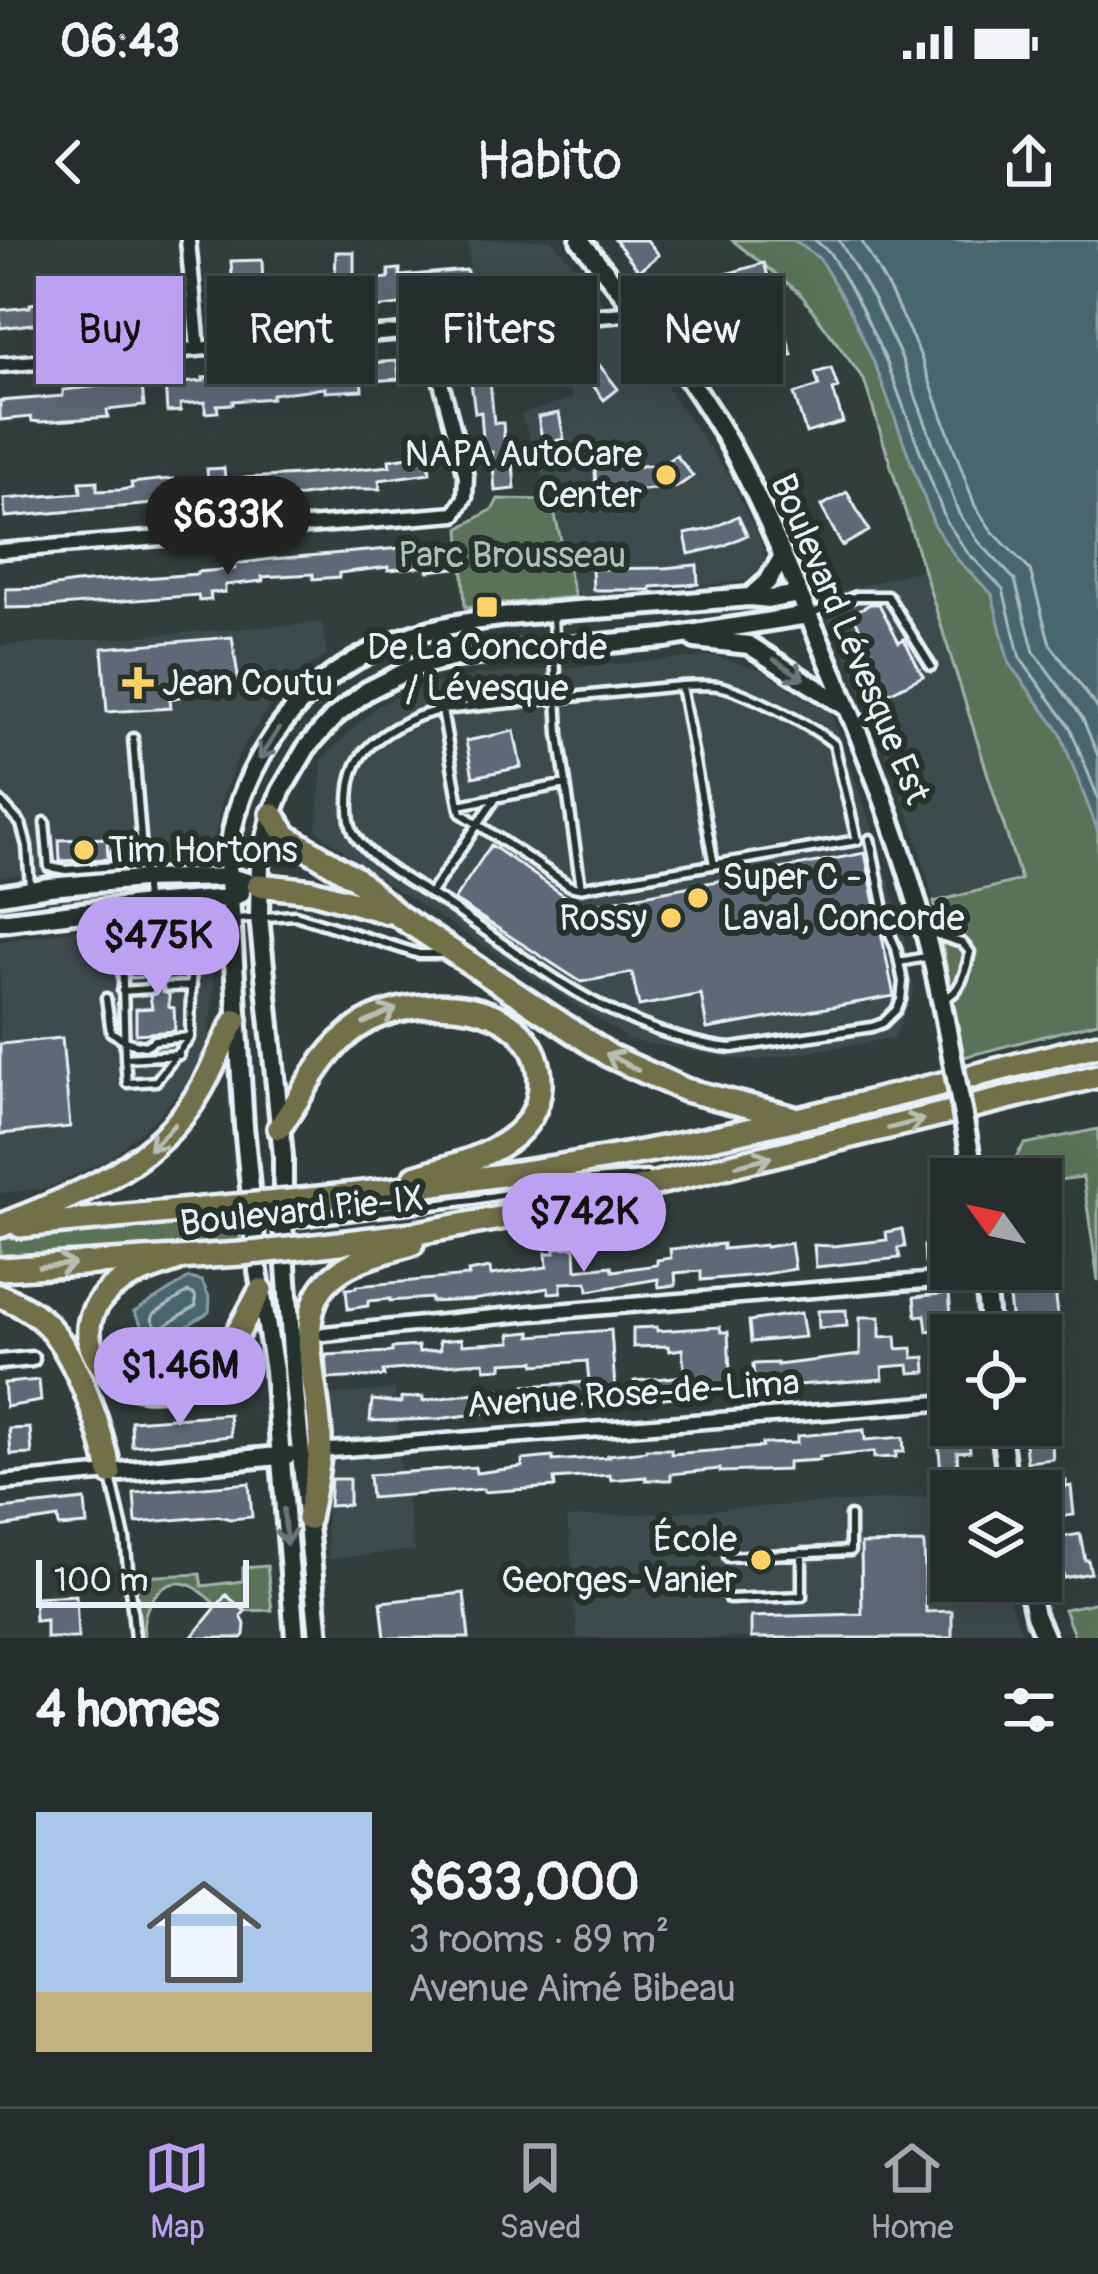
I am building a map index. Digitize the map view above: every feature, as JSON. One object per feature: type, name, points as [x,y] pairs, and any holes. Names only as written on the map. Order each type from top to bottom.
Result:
[{"type":"highway","points":[[272,814],[287,836],[356,878],[399,916],[599,1048],[685,1090],[797,1119]]},
{"type":"highway","points":[[258,885],[312,891],[399,916]]},
{"type":"highway","points":[[279,1128],[339,1042],[385,1012],[422,1004],[461,1006],[490,1015],[518,1034],[532,1053],[540,1081],[534,1110],[517,1134],[481,1155],[369,1193]]},
{"type":"highway","points":[[0,1227],[87,1191],[143,1156],[198,1095],[236,1020]]},
{"type":"highway","name":"Boulevard Pie-IX","points":[[0,1227],[242,1199],[301,1200],[369,1193],[608,1158],[797,1119],[1098,1045]]},
{"type":"highway","name":"Boulevard Pie-IX","points":[[0,1269],[241,1254],[469,1225],[710,1172],[1098,1076]]},
{"type":"highway","points":[[308,1519],[310,1324],[320,1291],[352,1264],[469,1225]]},
{"type":"highway","points":[[179,1259],[120,1283],[97,1308],[91,1325],[93,1348],[107,1372],[124,1384],[165,1386],[206,1367],[231,1342],[261,1290]]},
{"type":"highway","points":[[0,1296],[31,1312],[56,1336],[93,1415],[110,1473]]},
{"type":"street","points":[[188,240],[198,349]]},
{"type":"street","name":"Boulevard Lévesque Est","points":[[580,240],[621,292]]},
{"type":"street","points":[[0,365],[399,332]]},
{"type":"street","points":[[0,551],[455,514],[465,497],[466,476],[441,384]]},
{"type":"street","name":"Boulevard Lévesque Est","points":[[691,384],[757,496],[849,709],[883,835],[932,956],[971,1158]]},
{"type":"street","points":[[750,597],[768,581],[783,556]]},
{"type":"street","points":[[295,1638],[274,1370],[242,1199],[227,858],[255,767],[289,716],[334,673],[374,648],[417,632],[553,612],[799,594]]},
{"type":"street","points":[[310,1452],[283,1223],[283,1156],[259,916],[260,862],[286,781],[334,717],[402,672],[442,660],[665,638],[808,615]]},
{"type":"street","points":[[665,638],[749,645],[849,709]]},
{"type":"street","points":[[0,895],[145,879],[229,877],[258,885]]},
{"type":"street","points":[[0,922],[231,898],[258,885]]},
{"type":"street","points":[[324,1334],[930,1278]]},
{"type":"street","points":[[0,1362],[32,1359]]},
{"type":"street","name":"Avenue Rose-de-Lima","points":[[0,1483],[310,1452],[930,1404]]},
{"type":"street","points":[[308,1519],[319,1638]]},
{"type":"street","points":[[1032,1602],[1045,1638]]},
{"type":"lane","points":[[808,615],[857,596],[888,596],[931,666]]},
{"type":"lane","points":[[553,612],[559,734],[581,888]]},
{"type":"lane","points":[[681,686],[714,865]]},
{"type":"lane","points":[[442,710],[461,812],[570,886],[581,888],[857,840],[883,835],[888,930],[903,988],[892,1015],[878,1025],[750,1046],[722,1047],[653,1030],[610,1012],[382,861],[355,836],[350,792],[357,762],[370,747],[412,720],[442,710],[681,686],[731,689],[831,741],[857,840]]},
{"type":"lane","points":[[133,738],[145,879],[158,963]]},
{"type":"lane","points":[[459,805],[566,784]]},
{"type":"lane","points":[[430,894],[496,798]]},
{"type":"lane","points":[[0,801],[20,824],[27,846],[30,890]]},
{"type":"lane","points":[[45,822],[49,867],[114,866],[117,851]]},
{"type":"lane","points":[[121,907],[127,1083],[157,1082],[190,1037],[192,945]]},
{"type":"lane","points":[[100,909],[105,964]]},
{"type":"lane","points":[[104,947],[192,945],[259,916],[300,916],[419,954],[459,955]]},
{"type":"lane","points":[[926,934],[962,943],[970,952],[956,993],[941,999]]},
{"type":"lane","points":[[135,945],[135,965]]},
{"type":"lane","points":[[178,945],[178,961]]},
{"type":"lane","points":[[899,962],[932,956]]},
{"type":"lane","points":[[178,976],[173,986],[192,986]]},
{"type":"lane","points":[[135,978],[136,990]]},
{"type":"lane","points":[[122,992],[150,988]]},
{"type":"lane","points":[[106,998],[111,1032],[130,1043],[145,1046],[155,1040],[190,1037]]},
{"type":"lane","points":[[125,1058],[178,1055]]},
{"type":"lane","points":[[242,1199],[263,1208],[267,1220],[283,1223],[472,1200],[578,1180],[710,1172]]},
{"type":"lane","points":[[110,1473],[125,1538],[135,1638]]},
{"type":"lane","points":[[728,1557],[850,1551],[850,1516]]},
{"type":"lane","points":[[728,1599],[802,1596],[802,1553]]},
{"type":"shaded area","points":[[468,240],[551,240],[584,276],[470,276]]},
{"type":"shaded area","points":[[597,297],[621,324],[621,384],[664,384],[730,477],[762,545],[761,569],[745,581],[575,597],[551,500],[521,414],[573,398],[567,384],[597,384]]},
{"type":"shaded area","points":[[923,569],[1021,881],[934,902],[885,751],[818,598]]},
{"type":"shaded area","points":[[322,623],[327,656],[311,665],[269,708],[239,753],[223,797],[209,861],[141,862],[0,877],[0,646]]},
{"type":"shaded area","points":[[715,656],[761,670],[831,713],[901,920],[914,991],[894,1038],[757,1060],[630,1040],[385,882],[316,830],[323,758],[377,706],[418,687],[476,675]]},
{"type":"shaded area","points":[[196,916],[207,923],[214,988],[208,1038],[189,1080],[156,1118],[109,1158],[48,1188],[0,1193],[0,941]]},
{"type":"shaded area","points":[[395,1389],[398,1452],[415,1550],[329,1559],[328,1396]]},
{"type":"shaded area","name":"École Georges-Vanier","points":[[930,1497],[930,1602],[1010,1602],[1024,1638],[574,1638],[566,1518]]},
{"type":"green space","points":[[732,240],[794,240],[820,259],[877,369],[935,527],[958,560],[992,594],[1009,663],[1060,732],[1098,831],[1098,1022],[964,1057],[934,902],[1021,880],[864,380],[800,293]]},
{"type":"green space","name":"Parc Brousseau","points":[[498,499],[551,500],[575,597],[465,607],[460,528],[493,509]]},
{"type":"green space","points":[[1098,1129],[1098,1281],[1083,1177],[1062,1180],[1062,1158],[1016,1158],[1024,1144]]},
{"type":"green space","points":[[238,1215],[240,1241],[0,1258],[0,1239]]},
{"type":"green space","points":[[267,1566],[272,1610],[245,1611],[226,1596],[217,1606],[194,1587],[172,1584],[154,1596],[145,1616],[145,1638],[141,1638],[135,1577],[200,1574],[202,1586],[243,1581],[243,1568]]},
{"type":"green space","points":[[1098,1602],[1098,1638],[1075,1638],[1064,1609]]},
{"type":"water","points":[[794,240],[1098,240],[1098,831],[1060,732],[1009,663],[992,594],[958,560],[935,527],[851,312],[820,259]]},
{"type":"water","points":[[189,1278],[202,1281],[210,1299],[209,1312],[154,1347],[134,1312]]},
{"type":"building","points":[[615,240],[647,240],[659,255],[639,271]]},
{"type":"building","points":[[336,252],[354,252],[354,276],[335,276]]},
{"type":"building","points":[[262,260],[263,276],[232,276],[231,261]]},
{"type":"building","points":[[764,263],[768,276],[719,276]]},
{"type":"building","points":[[400,269],[399,305],[375,308],[375,279],[389,278],[388,270]]},
{"type":"building","points":[[467,270],[467,276],[400,276]]},
{"type":"building","points":[[36,303],[36,324],[0,328],[0,310]]},
{"type":"building","points":[[783,325],[792,355],[783,358]]},
{"type":"building","points":[[397,361],[399,379],[375,381],[375,363]]},
{"type":"building","points":[[597,362],[618,389],[604,400],[592,384],[597,384]]},
{"type":"building","points":[[831,368],[843,422],[806,433],[794,394],[819,386],[815,373]]},
{"type":"building","points":[[203,378],[207,384],[362,384],[362,390],[325,392],[325,388],[272,394],[272,398],[217,405],[218,412],[205,413],[205,402],[180,404],[181,411],[167,412],[165,384]]},
{"type":"building","points":[[471,384],[490,384],[494,423],[503,423],[506,463],[513,462],[515,489],[495,491],[492,452],[484,452],[481,412],[475,413]]},
{"type":"building","points":[[142,385],[144,406],[107,410],[108,417],[0,420],[0,401],[63,396],[63,390]]},
{"type":"building","points":[[559,413],[564,439],[543,443],[538,417]]},
{"type":"building","points":[[428,454],[430,473],[379,480],[380,489],[5,517],[4,499],[81,493],[80,482],[97,481],[97,491],[120,490],[132,488],[131,483],[158,480],[208,482],[207,469],[224,468],[225,479],[299,475],[390,466],[389,460]]},
{"type":"building","points":[[676,455],[693,476],[677,487],[596,494],[595,468],[662,465]]},
{"type":"building","points":[[847,492],[869,531],[842,546],[821,506]]},
{"type":"building","points":[[738,516],[747,535],[689,554],[685,534],[711,529]]},
{"type":"building","points":[[453,547],[455,568],[388,567],[313,579],[313,574],[262,577],[263,581],[225,585],[225,592],[210,593],[211,600],[199,601],[198,595],[6,608],[6,589],[197,574],[272,559]]},
{"type":"building","points":[[697,565],[698,584],[593,590],[592,569]]},
{"type":"building","points":[[879,604],[923,676],[875,700],[856,662],[873,654],[852,613]]},
{"type":"building","points":[[232,637],[239,683],[170,699],[171,708],[107,712],[102,648]]},
{"type":"building","points":[[514,731],[521,767],[473,777],[466,741]]},
{"type":"building","name":"Tim Hortons","points":[[107,838],[108,859],[60,861],[59,840]]},
{"type":"building","points":[[491,845],[581,907],[865,853],[894,996],[707,1029],[701,994],[639,1006],[632,973],[581,982],[454,900]]},
{"type":"building","points":[[184,961],[184,976],[168,976],[161,986],[169,994],[169,1007],[174,1008],[175,1031],[136,1034],[136,1009],[152,1008],[150,996],[157,987],[148,977],[130,978],[130,971],[138,972],[142,964],[160,970],[165,962]]},
{"type":"building","points":[[62,1038],[70,1127],[0,1134],[0,1044]]},
{"type":"building","points":[[902,1229],[905,1247],[898,1248],[900,1258],[816,1267],[814,1245],[887,1240],[886,1232]]},
{"type":"building","points":[[791,1243],[795,1269],[759,1275],[701,1280],[701,1271],[675,1273],[676,1285],[659,1287],[658,1279],[588,1291],[587,1282],[561,1283],[561,1292],[549,1293],[548,1288],[431,1302],[431,1298],[390,1299],[348,1309],[346,1289],[356,1286],[469,1276],[468,1272],[490,1268],[491,1275],[547,1267],[546,1253],[555,1253],[555,1248],[575,1247],[576,1270],[612,1266],[613,1271],[657,1265],[657,1260],[671,1258],[670,1249]]},
{"type":"building","points":[[924,1246],[930,1246],[930,1263],[925,1263]]},
{"type":"building","points":[[1008,1290],[1055,1290],[1058,1314],[1011,1314]]},
{"type":"building","points":[[949,1293],[951,1314],[930,1314],[927,1331],[925,1315],[916,1316],[914,1297]]},
{"type":"building","points":[[846,1310],[847,1326],[819,1328],[818,1311]]},
{"type":"building","points":[[801,1313],[805,1337],[751,1342],[749,1321]]},
{"type":"building","points":[[860,1317],[880,1317],[880,1337],[896,1336],[897,1349],[912,1348],[913,1358],[925,1357],[926,1372],[910,1373],[909,1365],[882,1367],[883,1379],[754,1388],[753,1364],[860,1355]]},
{"type":"building","points":[[657,1327],[657,1331],[720,1327],[721,1332],[728,1332],[731,1391],[635,1401],[634,1381],[685,1376],[682,1349],[633,1347],[633,1328]]},
{"type":"building","points":[[611,1330],[616,1403],[370,1421],[372,1400],[401,1403],[401,1398],[423,1397],[423,1401],[589,1382],[587,1361],[502,1363],[502,1368],[485,1369],[484,1362],[467,1363],[328,1379],[326,1355],[418,1346],[419,1352],[440,1350],[439,1341],[461,1339],[462,1345],[511,1342],[510,1334]]},
{"type":"building","points":[[39,1380],[41,1401],[6,1407],[4,1383]]},
{"type":"building","points":[[229,1414],[231,1436],[132,1446],[131,1421]]},
{"type":"building","points":[[30,1428],[32,1454],[11,1455],[9,1429]]},
{"type":"building","points":[[864,1430],[865,1440],[903,1437],[904,1452],[896,1452],[896,1457],[874,1458],[874,1452],[819,1457],[788,1462],[788,1470],[720,1469],[671,1474],[671,1480],[611,1480],[610,1475],[554,1479],[555,1487],[371,1498],[369,1475],[475,1467],[476,1473],[522,1467],[522,1460],[609,1457],[646,1449],[671,1449],[671,1454],[762,1447],[797,1443],[797,1436]]},
{"type":"building","points":[[939,1446],[970,1446],[970,1451],[957,1452],[958,1470],[941,1470]]},
{"type":"building","points":[[1025,1446],[1052,1446],[1053,1459],[1027,1462]]},
{"type":"building","points":[[331,1479],[349,1479],[349,1505],[329,1506]]},
{"type":"building","points":[[1062,1482],[1071,1486],[1074,1515],[1062,1516]]},
{"type":"building","points":[[249,1483],[252,1517],[136,1523],[134,1493]]},
{"type":"building","points":[[85,1500],[87,1525],[59,1527],[58,1518],[0,1527],[0,1509]]},
{"type":"building","points":[[1080,1534],[1091,1573],[1064,1578],[1062,1537]]},
{"type":"building","points":[[924,1543],[926,1612],[952,1611],[952,1638],[751,1638],[751,1617],[862,1614],[861,1544]]},
{"type":"building","points":[[464,1593],[469,1638],[385,1638],[381,1602]]},
{"type":"building","points":[[76,1595],[78,1638],[46,1638],[46,1620],[35,1621],[34,1597]]},
{"type":"building","points":[[226,1595],[245,1611],[241,1616],[244,1635],[191,1638]]},
{"type":"place","name":"NAPA AutoCare Center","points":[[666,475]]},
{"type":"place","name":"De La Concorde / Lévesque","points":[[487,607]]},
{"type":"place","name":"Jean Coutu","points":[[138,683]]},
{"type":"place","name":"Tim Hortons","points":[[84,850]]},
{"type":"place","name":"Super C - Laval, Concorde","points":[[698,898]]},
{"type":"place","name":"Rossy","points":[[671,918]]},
{"type":"place","name":"École Georges-Vanier","points":[[761,1560]]}]
